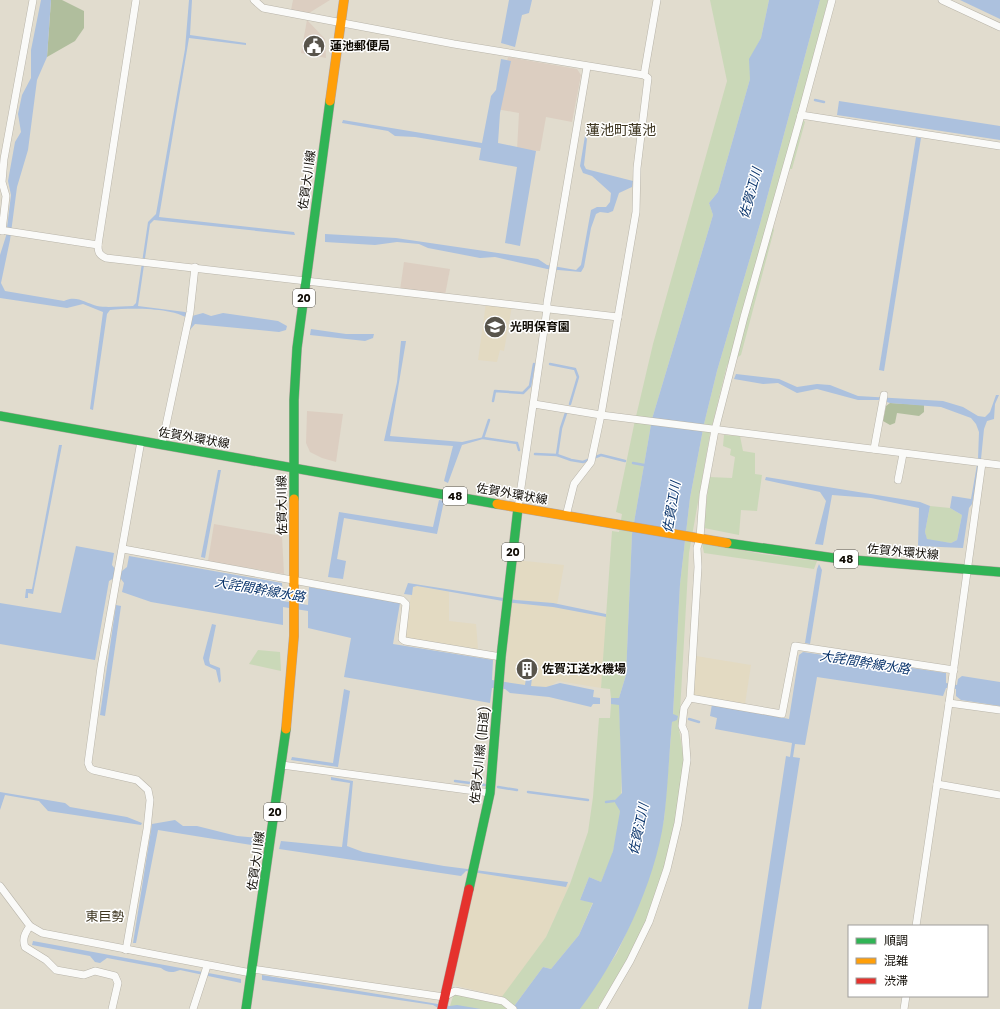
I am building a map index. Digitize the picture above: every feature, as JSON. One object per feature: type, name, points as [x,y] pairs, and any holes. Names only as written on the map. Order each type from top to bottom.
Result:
[{"type":"main road","name":"佐賀大川線","points":[[246,1009],[282,765],[295,615],[294,400],[297,356],[344,0]]},
{"type":"main road","name":"佐賀外環状線","points":[[0,416],[696,538],[841,559],[1000,572]]},
{"type":"main road","name":"20","points":[[501,657],[518,508]]},
{"type":"main road","name":"佐賀大川線 (旧道)","points":[[443,1003],[490,793],[501,657]]},
{"type":"street","points":[[33,0],[4,159],[2,182],[6,196],[5,231],[98,245]]},
{"type":"street","points":[[136,0],[98,245],[98,252],[106,258],[195,267],[618,317]]},
{"type":"street","points":[[254,0],[263,8],[430,40],[587,67],[644,75],[648,78],[638,168],[636,212],[601,415],[591,462],[574,484],[566,516]]},
{"type":"street","points":[[644,75],[657,0]]},
{"type":"street","points":[[602,1009],[630,962],[649,922],[667,869],[678,823],[687,760],[685,733],[682,726],[684,708],[690,698],[698,567],[696,538],[713,430],[832,0]]},
{"type":"street","points":[[942,0],[1000,28]]},
{"type":"street","points":[[518,508],[547,309],[546,303],[587,67]]},
{"type":"street","points":[[801,115],[1000,146]]},
{"type":"street","points":[[162,444],[190,312],[195,267]]},
{"type":"street","points":[[874,449],[884,395]]},
{"type":"street","points":[[534,404],[601,415],[713,430],[1000,465]]},
{"type":"street","points":[[126,950],[148,825],[150,800],[148,790],[144,784],[136,780],[93,770],[90,768],[88,762],[101,667],[120,569],[141,441]]},
{"type":"street","points":[[898,480],[903,454]]},
{"type":"street","points":[[916,925],[954,670],[979,463]]},
{"type":"street","points":[[123,549],[402,600],[406,604],[402,639],[405,641],[501,657]]},
{"type":"street","points":[[690,698],[782,714],[796,646],[954,670]]},
{"type":"street","points":[[949,702],[1000,710]]},
{"type":"street","points":[[282,765],[490,793]]},
{"type":"street","points":[[936,784],[1000,795]]},
{"type":"street","points":[[0,886],[30,926],[42,933],[208,966],[252,971],[443,1003],[455,991],[503,1001],[513,1009]]},
{"type":"street","points":[[30,926],[24,934],[23,942],[25,947],[46,960],[56,970],[84,975],[95,971],[115,976],[118,983],[112,1009]]},
{"type":"street","points":[[193,1009],[208,966]]},
{"type":"street","points":[[904,1009],[906,997]]},
{"type":"shaded area","points":[[293,0],[330,0],[309,13],[291,10]]},
{"type":"shaded area","points":[[307,20],[325,39],[326,58],[301,53]]},
{"type":"shaded area","points":[[508,57],[577,69],[581,75],[572,122],[546,117],[540,151],[517,150],[519,113],[496,109]]},
{"type":"shaded area","points":[[404,262],[450,269],[445,295],[400,290]]},
{"type":"shaded area","name":"光明保育園","points":[[486,303],[512,306],[504,351],[500,350],[497,362],[478,360]]},
{"type":"shaded area","points":[[307,411],[343,414],[336,462],[322,458],[310,452],[306,443]]},
{"type":"shaded area","points":[[214,524],[282,536],[284,574],[208,561]]},
{"type":"shaded area","points":[[515,560],[564,565],[557,605],[607,616],[601,688],[558,681],[546,689],[504,684]]},
{"type":"shaded area","points":[[413,584],[449,591],[449,621],[476,624],[478,649],[407,638],[404,636]]},
{"type":"shaded area","points":[[696,656],[751,665],[745,704],[694,695]]},
{"type":"shaded area","points":[[476,871],[570,884],[546,937],[503,997],[453,985]]},
{"type":"green space","points":[[51,0],[62,0],[84,11],[84,28],[75,41],[47,57]]},
{"type":"green space","points":[[710,0],[769,0],[761,38],[750,59],[750,79],[718,192],[709,203],[713,215],[652,419],[632,534],[626,675],[619,698],[611,698],[610,689],[601,688],[612,531],[619,532],[622,514],[616,512],[653,344],[727,81]]},
{"type":"green space","points":[[820,0],[828,0],[798,114],[805,122],[792,169],[783,169],[770,217],[774,230],[741,355],[727,365],[710,434],[689,553],[679,729],[684,760],[676,821],[664,869],[647,921],[623,967],[597,1009],[580,1009],[617,953],[634,916],[664,820],[672,722],[677,719],[677,716],[673,715],[680,584],[690,498],[704,424],[717,371],[760,224]]},
{"type":"green space","points":[[890,403],[924,405],[924,412],[919,416],[897,413],[895,423],[890,425],[883,421],[886,406]]},
{"type":"green space","points":[[724,435],[740,436],[743,451],[755,453],[755,474],[762,475],[757,511],[741,510],[739,535],[704,528],[709,477],[732,478],[735,457],[730,455],[731,449],[723,446]]},
{"type":"green space","points":[[930,506],[950,508],[962,515],[957,540],[951,543],[927,540],[925,532]]},
{"type":"green space","points":[[702,543],[762,554],[817,561],[814,569],[704,553]]},
{"type":"green space","points":[[258,650],[280,652],[281,671],[249,664]]},
{"type":"green space","points":[[611,704],[619,704],[622,778],[620,815],[612,855],[601,882],[589,877],[580,900],[593,902],[579,935],[551,969],[543,967],[512,1009],[481,1009],[450,1006],[454,993],[498,1002],[546,937],[570,884],[588,832],[593,797],[599,718],[610,718]]},
{"type":"water","points":[[41,0],[51,0],[47,57],[37,80],[28,150],[17,187],[10,240],[1,283],[5,291],[64,301],[69,299],[77,299],[101,307],[133,306],[136,303],[148,222],[156,214],[185,49],[189,0],[192,0],[190,35],[246,43],[246,45],[189,38],[159,217],[294,232],[295,235],[154,220],[150,224],[138,306],[185,312],[192,316],[203,313],[211,316],[223,313],[278,321],[287,326],[286,330],[279,332],[195,324],[189,331],[191,321],[184,316],[175,313],[140,309],[110,310],[107,314],[93,410],[90,409],[103,312],[83,304],[67,308],[0,298],[0,255],[6,236],[11,195],[8,181],[15,142],[21,132],[18,114],[22,95],[31,78],[31,50]]},
{"type":"water","points":[[509,0],[532,0],[529,13],[522,15],[515,47],[501,43]]},
{"type":"water","name":"佐賀江川","points":[[769,0],[820,0],[760,224],[717,371],[704,424],[690,498],[680,584],[673,714],[678,716],[677,720],[672,722],[664,819],[653,869],[644,894],[621,943],[608,967],[580,1009],[512,1009],[543,967],[551,969],[579,935],[593,903],[580,900],[589,877],[601,882],[613,851],[620,811],[614,801],[622,793],[619,705],[611,704],[611,698],[619,698],[626,675],[632,534],[652,419],[713,215],[709,203],[718,192],[750,79],[749,59],[761,38]]},
{"type":"water","points":[[960,0],[1000,0],[1000,19]]},
{"type":"water","points":[[501,59],[511,61],[500,113],[498,143],[536,151],[520,246],[505,243],[517,167],[479,160],[481,148],[415,137],[395,136],[388,131],[342,123],[343,120],[482,143],[491,96],[496,90]]},
{"type":"water","points":[[839,101],[1000,126],[1000,140],[837,115]]},
{"type":"water","points":[[585,136],[587,139],[584,165],[586,169],[633,181],[632,187],[619,193],[613,211],[608,213],[600,212],[596,214],[591,228],[584,267],[581,272],[547,269],[495,257],[480,258],[428,248],[419,244],[397,242],[375,245],[325,242],[325,234],[396,238],[538,259],[547,265],[576,270],[581,265],[591,210],[597,207],[606,207],[610,202],[611,193],[592,176],[583,173],[580,166]]},
{"type":"water","points":[[916,137],[921,138],[884,371],[879,370]]},
{"type":"water","points":[[311,329],[346,334],[374,334],[373,338],[365,341],[310,335]]},
{"type":"water","points":[[401,341],[406,341],[390,436],[462,442],[484,437],[483,439],[462,445],[448,483],[444,481],[453,446],[384,441],[397,382]]},
{"type":"water","points":[[736,374],[779,379],[797,387],[817,384],[830,385],[858,396],[943,401],[963,407],[978,416],[985,417],[990,412],[996,395],[999,395],[995,404],[994,419],[987,421],[984,429],[981,459],[972,504],[969,508],[963,548],[918,546],[919,508],[871,498],[832,495],[823,545],[815,544],[826,501],[820,492],[765,480],[766,477],[920,502],[930,506],[925,532],[927,539],[951,543],[957,540],[962,515],[950,508],[952,496],[971,499],[978,459],[979,432],[976,424],[971,418],[941,407],[890,403],[880,400],[858,400],[817,389],[797,393],[778,383],[763,384],[734,379]]},
{"type":"water","points":[[59,445],[62,445],[33,594],[28,593],[28,598],[25,598],[26,589],[32,589]]},
{"type":"water","points":[[218,470],[221,470],[205,558],[201,557]]},
{"type":"water","points":[[439,500],[444,501],[437,534],[344,518],[337,559],[346,561],[343,579],[328,577],[339,512],[433,527]]},
{"type":"water","name":"大詫間幹線水路","points":[[76,546],[114,553],[112,565],[115,569],[122,571],[127,567],[129,556],[282,583],[283,601],[308,605],[309,587],[400,603],[393,644],[493,660],[492,680],[525,685],[526,678],[532,678],[531,686],[546,687],[560,683],[594,690],[593,697],[600,698],[600,704],[593,704],[591,707],[549,697],[510,693],[505,689],[492,688],[490,703],[344,677],[351,638],[308,628],[308,611],[283,607],[283,625],[151,602],[122,592],[124,583],[121,579],[114,578],[109,581],[95,660],[0,644],[0,603],[61,613]]},
{"type":"water","points":[[819,564],[822,570],[810,644],[805,643]]},
{"type":"water","points":[[408,583],[516,600],[553,603],[606,614],[606,617],[553,607],[514,603],[417,586],[413,587],[412,595],[404,594]]},
{"type":"water","points":[[116,605],[121,606],[105,716],[100,715]]},
{"type":"water","points":[[212,624],[216,625],[209,660],[210,664],[220,668],[221,681],[219,683],[216,670],[205,665],[203,658]]},
{"type":"water","name":"大詫間幹線水路","points":[[803,652],[946,673],[946,683],[957,685],[958,679],[962,676],[1000,682],[1000,706],[961,700],[956,696],[956,689],[946,688],[943,696],[817,677],[805,745],[795,744],[793,757],[800,758],[761,1009],[748,1009],[786,756],[790,757],[792,743],[715,729],[717,718],[710,716],[712,704],[789,719],[799,655]]},
{"type":"water","points":[[344,689],[350,691],[338,767],[291,760],[292,757],[333,763]]},
{"type":"water","points":[[331,777],[353,781],[347,846],[363,852],[444,866],[568,882],[566,887],[466,871],[461,876],[279,849],[281,841],[342,847],[350,783],[331,780]]},
{"type":"water","points":[[0,792],[65,803],[70,807],[127,817],[142,823],[141,825],[48,811],[39,801],[5,795],[0,810]]},
{"type":"water","points":[[175,820],[183,826],[197,826],[237,836],[259,838],[258,846],[158,830],[136,943],[133,943],[152,824]]},
{"type":"water","points":[[33,941],[241,979],[241,983],[180,970],[168,972],[161,968],[107,958],[100,963],[95,962],[90,956],[32,945]]},
{"type":"water","points":[[262,975],[450,1006],[457,1005],[481,1009],[440,1009],[433,1005],[262,980]]},
{"type":"waterway","points":[[815,100],[824,102]]},
{"type":"waterway","points":[[493,401],[495,391],[523,393],[530,386],[534,364]]},
{"type":"waterway","points":[[550,364],[575,369],[578,377],[570,404]]},
{"type":"waterway","points":[[557,455],[561,428],[566,413]]},
{"type":"waterway","points":[[489,420],[483,438],[517,443],[519,450]]},
{"type":"waterway","points":[[535,454],[557,455],[583,462],[601,455],[625,461]]},
{"type":"waterway","points":[[633,463],[644,465]]},
{"type":"waterway","points":[[689,719],[699,722]]},
{"type":"waterway","points":[[455,781],[485,785]]},
{"type":"waterway","points":[[498,787],[517,790]]},
{"type":"waterway","points":[[528,792],[588,800]]},
{"type":"waterway","points":[[606,802],[614,801]]},
{"type":"traffic: fast","points":[[294,499],[294,400],[297,348],[330,101]]},
{"type":"traffic: fast","points":[[0,416],[497,504]]},
{"type":"traffic: fast","points":[[469,889],[490,793],[501,657],[518,508]]},
{"type":"traffic: fast","points":[[727,543],[841,559],[1000,572]]},
{"type":"traffic: fast","points":[[246,1009],[286,729]]},
{"type":"traffic: slow","points":[[330,101],[344,0]]},
{"type":"traffic: slow","points":[[286,729],[294,636],[294,499]]},
{"type":"traffic: slow","points":[[497,504],[727,543]]},
{"type":"traffic: jam","points":[[442,1009],[469,889]]},
{"type":"place","name":"蓮池郵便局","points":[[314,46]]},
{"type":"place","name":"光明保育園","points":[[495,327]]},
{"type":"place","name":"佐賀江送水機場","points":[[527,669]]},
{"type":"district","name":"蓮池町蓮池","points":[[621,130]]},
{"type":"district","name":"東巨勢","points":[[105,916]]}]
